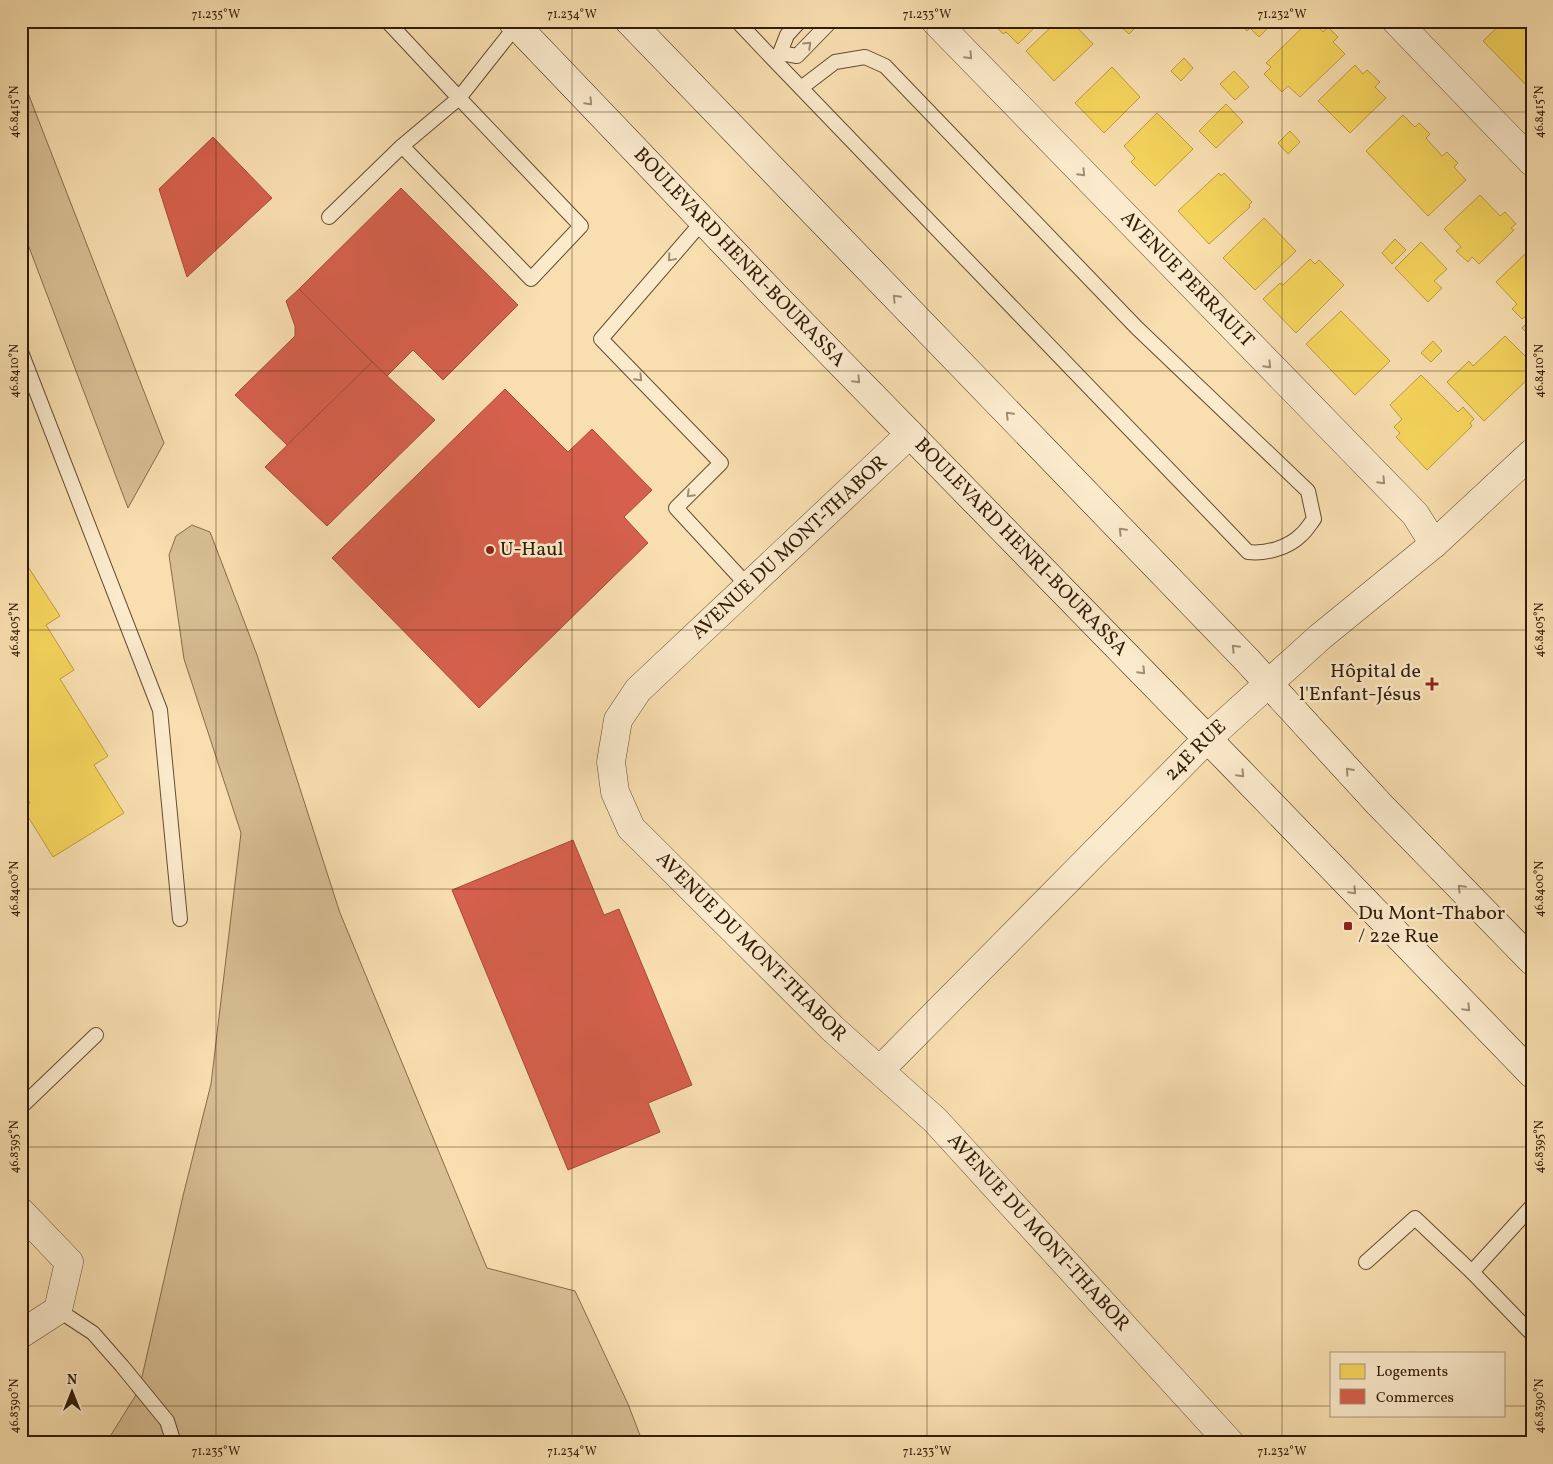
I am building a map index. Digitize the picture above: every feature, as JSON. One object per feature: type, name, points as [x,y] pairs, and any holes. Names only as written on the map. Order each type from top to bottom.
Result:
[{"type":"street","points":[[629,21],[1269,684],[1379,804],[1532,961]]},
{"type":"street","name":"AVENUE PERRAULT","points":[[935,21],[1414,514],[1434,544]]},
{"type":"street","points":[[1396,21],[1532,162]]},
{"type":"street","name":"BOULEVARD HENRI-BOURASSA","points":[[514,24],[1532,1074]]},
{"type":"street","name":"AVENUE DU MONT-THABOR","points":[[910,434],[638,690],[618,720],[611,762],[615,792],[631,828],[833,1030],[935,1120],[1230,1443]]},
{"type":"street","name":"24E RUE","points":[[880,1070],[1207,739],[1320,637],[1434,544],[1532,453]]},
{"type":"street","points":[[21,1212],[69,1262],[58,1310],[21,1334]]},
{"type":"lane","points":[[387,21],[582,226],[531,279],[402,146]]},
{"type":"lane","points":[[777,57],[787,35],[800,21]]},
{"type":"lane","points":[[777,57],[797,56],[831,21]]},
{"type":"lane","points":[[741,22],[777,57],[801,88],[1248,552],[1255,553],[1282,548],[1301,536],[1314,519],[1308,491],[1136,328],[885,66],[864,57],[835,62],[801,88]]},
{"type":"lane","points":[[329,217],[402,146],[459,98],[514,24]]},
{"type":"lane","points":[[703,221],[601,339],[721,463],[676,508],[748,586]]},
{"type":"lane","points":[[21,352],[160,710],[180,919]]},
{"type":"lane","points":[[21,1107],[96,1035]]},
{"type":"lane","points":[[1472,1272],[1532,1206]]},
{"type":"lane","points":[[1366,1262],[1415,1218],[1472,1272],[1532,1334]]},
{"type":"lane","points":[[58,1310],[93,1333],[122,1366],[167,1421],[174,1443]]},
{"type":"shaded area","points":[[21,75],[164,443],[128,508],[21,226]]},
{"type":"shaded area","points":[[192,525],[210,532],[257,655],[340,913],[487,1268],[575,1291],[628,1404],[643,1443],[106,1443],[139,1390],[183,1196],[211,1084],[241,833],[184,659],[169,555],[176,536]]},
{"type":"building: Logements","points":[[991,21],[1041,21],[1018,44],[1006,32],[1003,34]]},
{"type":"building: Logements","points":[[1057,21],[1071,21],[1093,44],[1054,81],[1026,51]]},
{"type":"building: Logements","points":[[1123,21],[1142,21],[1129,34],[1119,25]]},
{"type":"building: Logements","points":[[1238,21],[1275,21],[1259,37],[1250,28],[1247,31]]},
{"type":"building: Logements","points":[[1309,21],[1313,21],[1323,32],[1328,27],[1338,37],[1333,42],[1345,54],[1300,97],[1288,86],[1282,92],[1264,74],[1271,67],[1266,63]]},
{"type":"building: Logements","points":[[1504,21],[1532,21],[1532,91],[1483,41]]},
{"type":"building: Logements","points":[[1184,58],[1193,68],[1181,81],[1171,71]]},
{"type":"building: Logements","points":[[1355,65],[1363,74],[1367,70],[1380,82],[1375,87],[1386,98],[1350,133],[1318,101]]},
{"type":"building: Logements","points":[[1112,67],[1140,97],[1104,133],[1075,103]]},
{"type":"building: Logements","points":[[1234,71],[1249,87],[1235,100],[1220,84]]},
{"type":"building: Logements","points":[[1226,104],[1243,122],[1216,148],[1199,131]]},
{"type":"building: Logements","points":[[1157,113],[1193,149],[1155,186],[1131,162],[1135,158],[1124,146]]},
{"type":"building: Logements","points":[[1403,115],[1415,127],[1419,123],[1430,134],[1426,138],[1442,156],[1447,152],[1458,163],[1454,167],[1466,180],[1428,216],[1366,151]]},
{"type":"building: Logements","points":[[1290,131],[1300,142],[1288,154],[1278,143]]},
{"type":"building: Logements","points":[[1219,173],[1221,176],[1224,173],[1252,202],[1249,205],[1250,207],[1209,244],[1178,211]]},
{"type":"building: Logements","points":[[1480,195],[1500,216],[1505,212],[1516,224],[1511,228],[1514,230],[1479,264],[1472,257],[1468,262],[1456,251],[1461,247],[1444,229]]},
{"type":"building: Logements","points":[[1264,218],[1296,251],[1255,290],[1223,258]]},
{"type":"building: Logements","points":[[1395,239],[1406,250],[1392,264],[1382,253]]},
{"type":"building: Logements","points":[[1421,242],[1447,269],[1434,281],[1442,288],[1428,302],[1395,268]]},
{"type":"building: Logements","points":[[1527,252],[1532,257],[1532,338],[1522,328],[1529,321],[1525,317],[1522,319],[1512,309],[1517,304],[1496,282]]},
{"type":"building: Logements","points":[[1310,259],[1315,264],[1319,260],[1344,285],[1296,333],[1263,299],[1280,283],[1283,285]]},
{"type":"building: Logements","points":[[1341,311],[1390,361],[1355,395],[1306,344]]},
{"type":"building: Logements","points":[[1505,336],[1532,363],[1532,375],[1484,421],[1447,382],[1469,361],[1473,366]]},
{"type":"building: Logements","points":[[1433,341],[1442,351],[1431,362],[1421,353]]},
{"type":"building: Logements","points":[[1421,375],[1458,412],[1463,407],[1474,419],[1470,423],[1472,426],[1427,470],[1396,437],[1400,433],[1394,427],[1402,419],[1390,405]]},
{"type":"building: Logements","points":[[21,556],[60,616],[46,625],[74,670],[60,679],[108,756],[94,765],[124,813],[53,857],[22,807],[30,803],[21,789]]},
{"type":"building: Commerces","points":[[213,137],[272,198],[187,277],[159,189]]},
{"type":"building: Commerces","points":[[401,188],[518,305],[443,380],[413,350],[387,376],[299,289]]},
{"type":"building: Commerces","points":[[299,289],[372,362],[287,445],[235,395],[295,336],[295,326],[286,301]]},
{"type":"building: Commerces","points":[[372,362],[435,420],[327,526],[265,467]]},
{"type":"building: Commerces","name":"U-Haul","points":[[505,389],[568,452],[592,429],[652,490],[624,517],[648,543],[479,708],[332,558]]},
{"type":"building: Commerces","points":[[573,840],[604,915],[619,909],[692,1085],[648,1103],[660,1132],[568,1170],[452,890]]},
{"type":"place","name":"U-Haul","points":[[490,550]]},
{"type":"place","name":"Hôpital de l'Enfant-Jésus","points":[[1432,684]]},
{"type":"place","name":"Du Mont-Thabor / 22e Rue","points":[[1348,926]]}]
